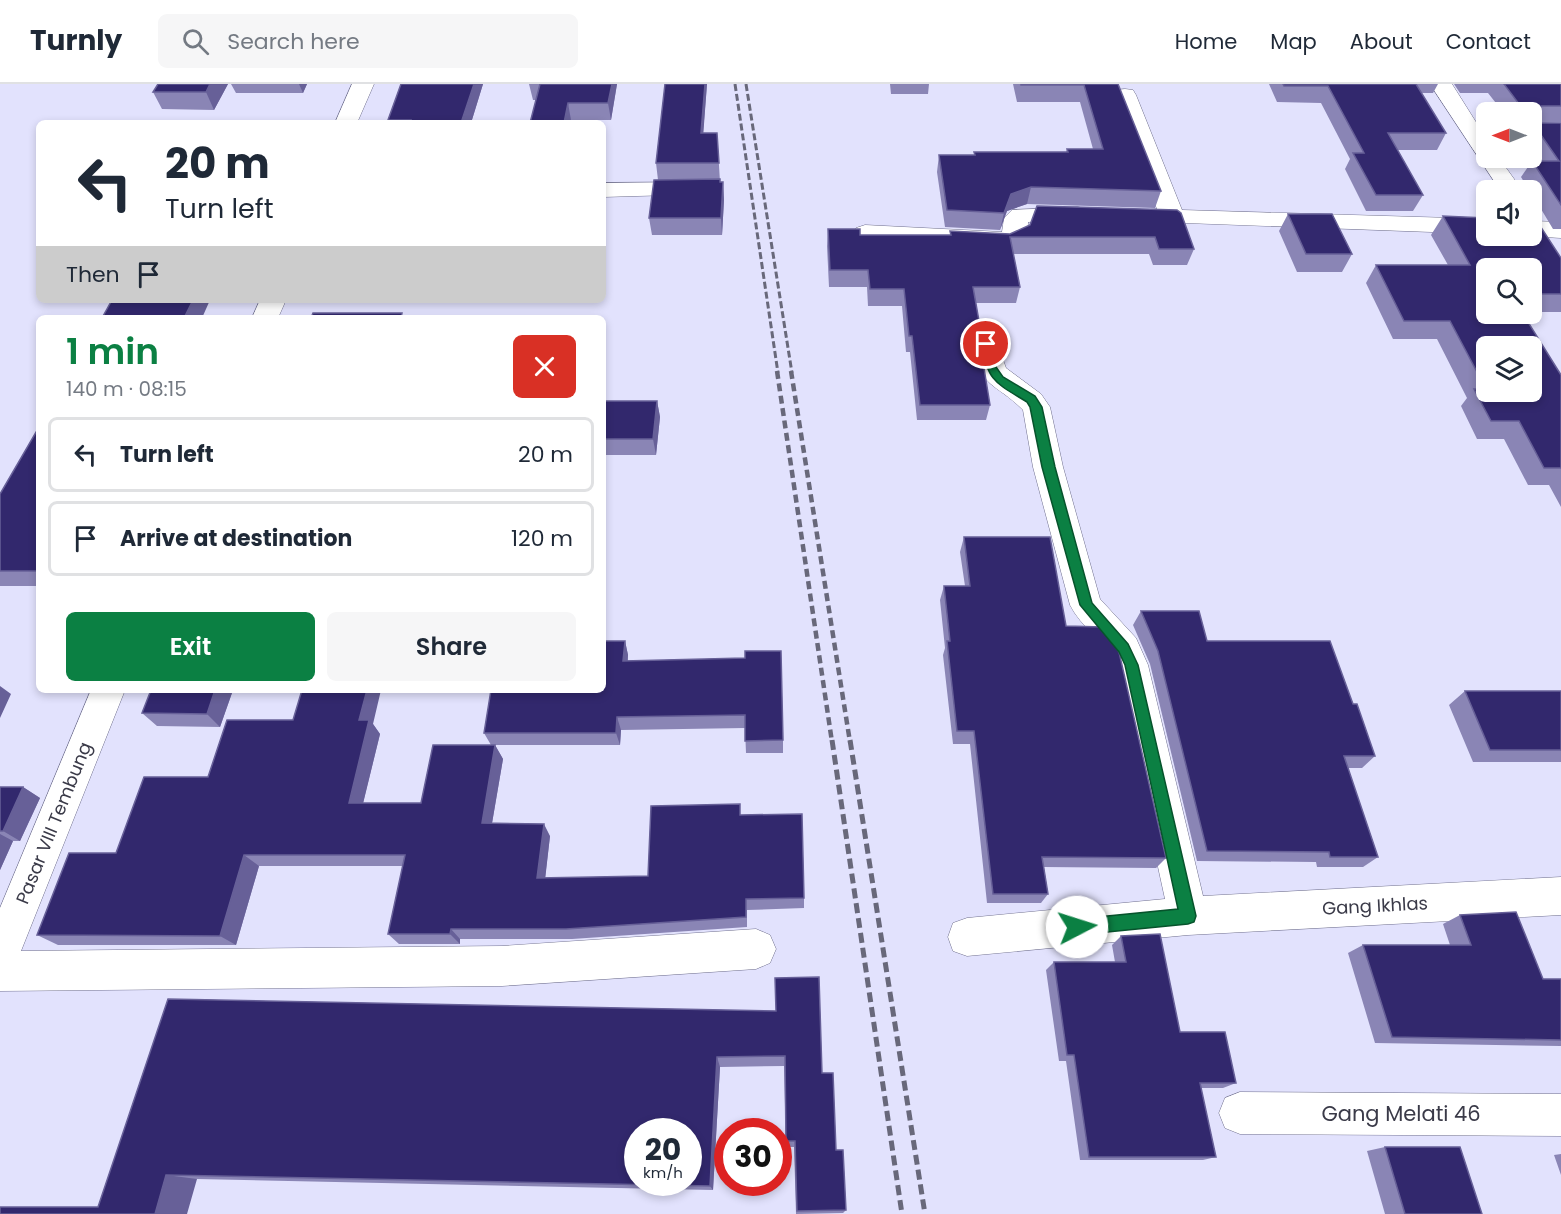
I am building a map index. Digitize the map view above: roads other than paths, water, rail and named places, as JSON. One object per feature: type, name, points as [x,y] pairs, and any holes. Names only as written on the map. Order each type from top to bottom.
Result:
[{"type":"street","points":[[347,120],[363,84]]},
{"type":"street","points":[[1441,84],[1476,127]]},
{"type":"street","points":[[1125,95],[1172,216]]},
{"type":"street","points":[[606,190],[715,189]]},
{"type":"street","points":[[865,233],[1006,240],[1016,234],[1016,218],[1020,215],[1172,216],[1476,227]]},
{"type":"street","points":[[986,344],[991,368],[999,380],[1031,399],[1036,407],[1048,467],[1086,605],[1124,648],[1131,665],[1188,916]]},
{"type":"street","name":"Pasar VIII Tembung","points":[[0,955],[107,693]]},
{"type":"street","name":"Gang Ikhlas","points":[[967,938],[1188,916],[1561,896]]},
{"type":"street","points":[[0,971],[502,966],[756,950]]},
{"type":"street","name":"Gang Melati 46","points":[[1240,1113],[1561,1115]]},
{"type":"railway","points":[[735,84],[778,373]]},
{"type":"railway","points":[[746,84],[792,373]]},
{"type":"railway","points":[[777,371],[832,742]]},
{"type":"railway","points":[[791,371],[850,742]]},
{"type":"railway","points":[[832,740],[902,1214]]},
{"type":"railway","points":[[850,740],[925,1214]]}]
